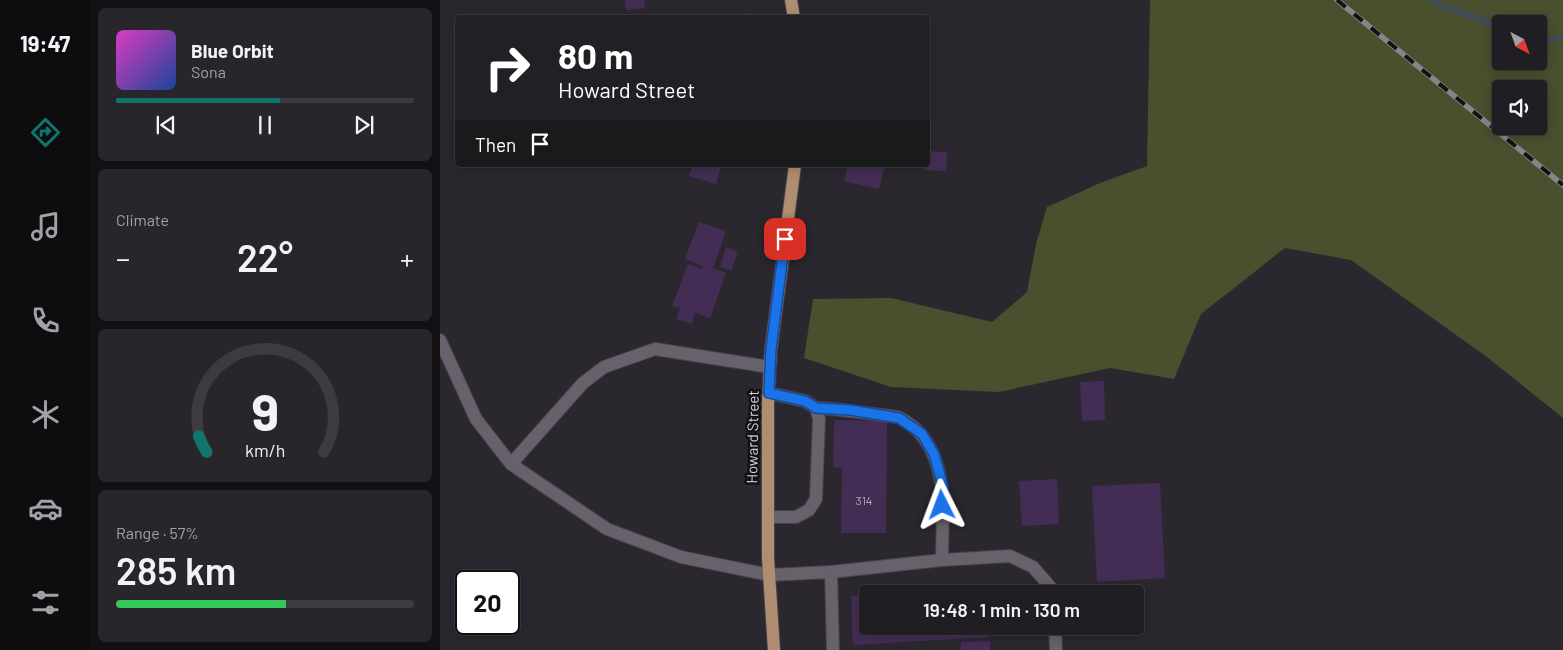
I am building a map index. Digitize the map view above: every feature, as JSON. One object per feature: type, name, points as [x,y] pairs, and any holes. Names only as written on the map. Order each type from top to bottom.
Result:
[{"type":"main road","points":[[791,0],[794,15]]},
{"type":"main road","name":"Howard Street","points":[[774,650],[769,575],[768,517],[770,367],[794,167]]},
{"type":"lane","points":[[440,340],[476,420],[511,464],[607,529],[682,557],[769,575],[831,572],[942,560],[1010,556],[1033,567],[1049,585]]},
{"type":"lane","points":[[511,464],[583,383],[604,367],[655,349],[770,367]]},
{"type":"lane","points":[[769,393],[805,401],[816,408],[850,410],[899,418],[922,434],[934,454],[943,486],[942,560]]},
{"type":"lane","points":[[768,517],[796,517],[809,510],[816,499],[819,419],[816,408]]},
{"type":"lane","points":[[831,572],[833,650]]},
{"type":"lane","points":[[1055,635],[1056,650]]},
{"type":"green space","points":[[1150,0],[1563,0],[1563,418],[1487,357],[1351,260],[1285,248],[1201,314],[1174,379],[1110,368],[999,392],[891,387],[804,358],[813,299],[891,298],[992,322],[1027,292],[1036,244],[1047,207],[1100,183],[1147,166]]},
{"type":"building","points":[[625,0],[644,0],[645,8],[626,10]]},
{"type":"building","points":[[751,13],[751,15],[731,15]]},
{"type":"building","points":[[930,151],[947,152],[946,171],[924,170],[925,167],[930,167]]},
{"type":"building","points":[[692,167],[720,167],[716,184],[689,176]]},
{"type":"building","points":[[848,167],[884,167],[879,189],[844,181]]},
{"type":"building","points":[[699,222],[726,231],[713,268],[726,273],[710,318],[695,313],[692,324],[676,319],[680,308],[672,306],[688,264],[702,269],[703,266],[685,259]]},
{"type":"building","points":[[726,247],[738,252],[731,271],[720,267]]},
{"type":"building","points":[[1104,381],[1105,420],[1082,421],[1080,382]]},
{"type":"building","points":[[834,420],[887,421],[886,533],[841,533],[842,468],[833,467]]},
{"type":"building","points":[[1057,479],[1059,524],[1022,526],[1019,481]]},
{"type":"building","points":[[1160,483],[1165,578],[1097,582],[1092,486]]},
{"type":"building","points":[[851,596],[859,596],[859,635],[989,635],[989,637],[853,645]]},
{"type":"building","points":[[990,641],[990,650],[961,650],[961,642]]},
{"type":"waterway","points":[[1433,0],[1433,2],[1492,24]]},
{"type":"waterway","points":[[1548,39],[1563,38]]},
{"type":"railway","points":[[1337,0],[1563,185]]},
{"type":"route","points":[[785,239],[771,349],[769,393],[805,401],[816,408],[850,410],[899,418],[922,434],[934,454],[943,486],[942,505]]}]
